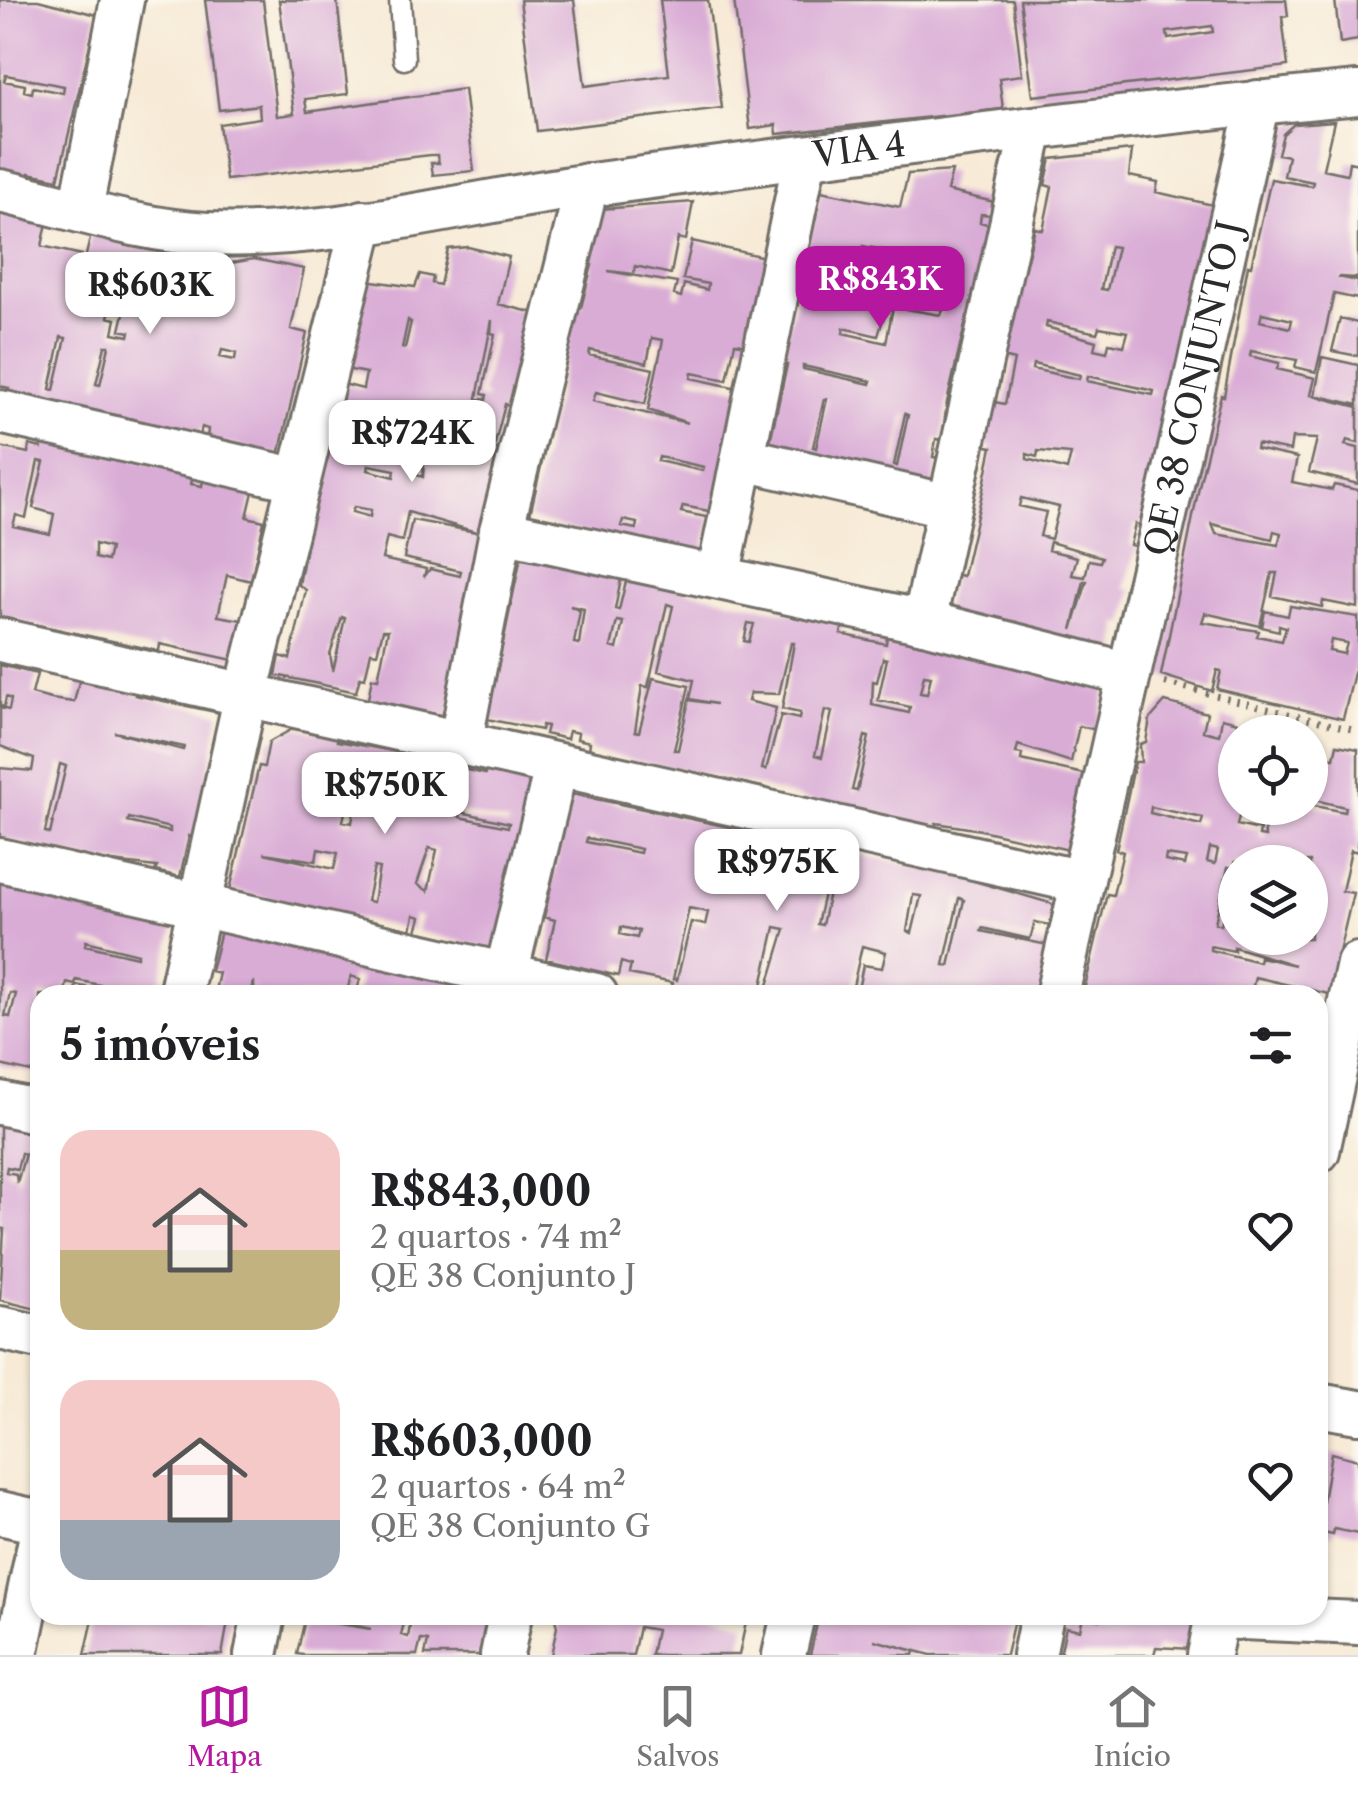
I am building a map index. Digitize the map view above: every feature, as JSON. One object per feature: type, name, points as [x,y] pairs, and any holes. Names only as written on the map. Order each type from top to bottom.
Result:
[{"type":"street","points":[[80,209],[122,0]]},
{"type":"street","name":"VIA 4","points":[[0,191],[205,234],[362,222],[587,185],[1358,92]]},
{"type":"street","name":"QE 38 CONJUNTO J","points":[[1059,985],[1258,102]]},
{"type":"street","points":[[924,622],[1032,129]]},
{"type":"street","points":[[718,578],[805,158]]},
{"type":"street","points":[[460,745],[501,531],[587,185]]},
{"type":"street","points":[[182,985],[246,694],[362,222]]},
{"type":"street","points":[[0,412],[300,480]]},
{"type":"street","points":[[744,459],[948,506]]},
{"type":"street","points":[[501,531],[924,622],[1130,674]]},
{"type":"street","points":[[0,640],[1082,882]]},
{"type":"street","points":[[0,860],[201,904],[503,985],[556,767]]},
{"type":"street","points":[[1328,1105],[1358,964]]},
{"type":"street","points":[[0,1103],[30,1110]]},
{"type":"street","points":[[0,1328],[30,1335]]},
{"type":"street","points":[[1328,1406],[1358,1412]]},
{"type":"street","points":[[0,1513],[30,1520]]},
{"type":"street","points":[[16,1655],[14,1600],[30,1563]]},
{"type":"street","points":[[1328,1624],[1358,1623]]},
{"type":"street","points":[[256,1655],[262,1625]]},
{"type":"street","points":[[502,1655],[508,1625]]},
{"type":"street","points":[[784,1655],[791,1625]]},
{"type":"street","points":[[1034,1655],[1040,1625]]},
{"type":"street","points":[[1214,1629],[1310,1625]]},
{"type":"lane","points":[[400,0],[404,59]]},
{"type":"path","points":[[1130,674],[1358,732]]},
{"type":"building","points":[[0,0],[38,0],[97,15],[58,179],[29,173],[27,180],[0,173]],"holes":[[[6,75],[64,86],[63,93],[33,87],[32,93],[24,91],[25,85],[4,81]]]},
{"type":"building","points":[[205,0],[263,0],[277,116],[294,114],[279,0],[337,0],[348,94],[305,99],[307,112],[464,89],[474,171],[433,175],[431,163],[439,163],[437,155],[430,155],[226,180],[219,124],[260,118],[259,105],[219,110]]},
{"type":"building","points":[[520,0],[574,0],[585,86],[669,75],[660,0],[708,0],[722,108],[537,131]]},
{"type":"building","points":[[734,0],[1013,0],[1022,75],[999,78],[1003,109],[777,134],[776,125],[750,129]]},
{"type":"building","points":[[1020,0],[1286,0],[1288,16],[1282,17],[1288,66],[1033,96]],"holes":[[[1212,26],[1213,32],[1168,39],[1167,32]]]},
{"type":"building","points":[[1335,0],[1358,0],[1358,40],[1340,43]]},
{"type":"building","points":[[1334,121],[1323,169],[1347,174],[1349,162],[1358,164],[1358,278],[1338,277],[1358,281],[1358,299],[1334,294],[1316,372],[1295,367],[1297,360],[1251,351],[1250,356],[1279,363],[1277,369],[1315,378],[1311,395],[1358,407],[1358,443],[1347,440],[1345,445],[1358,448],[1358,484],[1309,472],[1317,439],[1292,438],[1290,451],[1257,444],[1256,449],[1297,458],[1292,482],[1332,490],[1334,485],[1358,490],[1358,608],[1323,601],[1322,607],[1272,596],[1277,573],[1272,573],[1260,626],[1205,613],[1202,622],[1259,631],[1257,636],[1282,641],[1286,627],[1279,625],[1279,631],[1262,627],[1265,611],[1288,616],[1290,606],[1358,617],[1358,656],[1343,719],[1217,689],[1221,671],[1217,670],[1212,691],[1161,675],[1200,482],[1221,395],[1224,396],[1248,265],[1251,266],[1271,179],[1312,186],[1313,182],[1284,176],[1288,156],[1278,154],[1283,134],[1294,124]],"holes":[[[1262,313],[1292,320],[1290,328],[1260,321]],[[1212,524],[1272,539],[1274,531],[1281,533],[1278,545],[1216,534]],[[1331,640],[1347,643],[1344,654],[1329,651]]]},
{"type":"building","points":[[1132,150],[1129,176],[1158,182],[1156,192],[1217,206],[1142,525],[1135,524],[1130,545],[1137,547],[1125,588],[1132,590],[1125,624],[1118,622],[1116,658],[943,616],[953,574],[963,576],[983,490],[992,447],[983,445],[989,401],[1005,404],[1014,360],[1002,357],[1019,270],[1024,271],[1035,228],[1043,230],[1052,187],[1045,185],[1051,159]],"holes":[[[1110,246],[1117,247],[1107,290],[1101,289]],[[1047,322],[1097,333],[1099,327],[1128,332],[1124,346],[1109,343],[1107,352],[1094,349],[1096,341],[1046,327]],[[1033,364],[1080,375],[1079,379],[1032,369]],[[1088,376],[1154,391],[1153,395],[1087,381]],[[1038,451],[1071,454],[1067,470],[1027,459],[1027,454],[1037,457]],[[1021,498],[1059,507],[1051,539],[1040,536],[1046,512],[1019,506]],[[1050,542],[1102,557],[1100,562],[1089,560],[1085,577],[1072,575],[1077,557],[1048,550]],[[1084,581],[1087,581],[1072,630]]]},
{"type":"building","points":[[952,171],[947,191],[994,202],[991,215],[981,214],[980,222],[991,225],[973,317],[967,316],[947,402],[942,440],[936,439],[933,457],[938,458],[931,492],[767,455],[787,365],[780,364],[821,191],[900,207],[908,174]],"holes":[[[863,246],[900,253],[890,297],[884,296],[892,261],[861,253]],[[890,297],[943,310],[941,315],[893,307],[886,343],[843,333],[844,328],[878,336]],[[803,366],[871,381],[870,384]],[[827,399],[816,448],[813,447]],[[905,414],[908,415],[897,466],[894,465]]]},
{"type":"building","points":[[693,202],[686,240],[678,238],[671,274],[635,266],[634,274],[608,271],[677,283],[674,295],[681,297],[684,284],[707,290],[708,284],[683,279],[692,241],[769,258],[748,345],[735,343],[727,380],[692,373],[691,378],[742,389],[714,512],[683,506],[681,512],[711,518],[701,560],[529,519],[577,307],[581,308],[592,265],[588,264],[601,209]],"holes":[[[652,338],[663,340],[648,410],[688,423],[593,401],[596,392],[645,404],[653,369],[589,355],[590,350],[647,363]],[[659,457],[704,467],[703,471],[658,461]],[[623,520],[637,523],[636,529],[621,526]]]},
{"type":"building","points":[[0,212],[47,223],[42,246],[82,255],[71,301],[75,302],[91,234],[220,265],[254,259],[304,269],[291,329],[307,333],[279,455],[207,439],[208,429],[202,427],[199,437],[7,398],[9,388],[0,386]],"holes":[[[171,276],[175,277],[167,314],[163,313]],[[119,282],[124,284],[122,292],[129,293],[120,330],[130,332],[129,336],[113,333],[116,319],[108,317]],[[61,337],[66,338],[54,390],[50,389]],[[105,346],[109,346],[100,385],[96,384]],[[222,350],[236,353],[235,360],[220,357]]]},
{"type":"building","points":[[468,247],[509,257],[498,304],[539,314],[517,407],[505,404],[494,448],[508,451],[449,717],[368,699],[372,678],[378,679],[388,630],[383,630],[377,653],[371,652],[365,678],[360,677],[356,692],[276,675],[280,656],[290,659],[306,590],[299,585],[343,384],[363,389],[366,373],[346,369],[365,280],[415,287],[420,274],[433,277],[432,283],[440,285],[448,249]],"holes":[[[408,320],[411,322],[402,348]],[[492,320],[491,333],[495,334],[482,394],[487,395],[486,400],[477,398]],[[382,421],[426,432],[423,477],[417,475],[421,456],[414,454],[418,435],[380,427]],[[369,465],[395,470],[394,477],[368,470]],[[354,507],[371,510],[370,517],[352,512]],[[408,512],[476,532],[412,520],[404,558],[461,571],[460,576],[430,569],[424,577],[426,569],[382,559],[387,537],[402,541]],[[342,617],[345,618],[333,671],[330,654]]]},
{"type":"building","points":[[1340,319],[1358,323],[1358,356],[1332,351]]},
{"type":"building","points":[[1322,357],[1358,365],[1358,405],[1315,395]]},
{"type":"building","points":[[42,439],[194,472],[191,484],[202,486],[203,481],[253,492],[247,517],[264,521],[251,581],[227,575],[218,616],[242,620],[233,660],[160,644],[159,651],[0,617],[0,447],[28,453],[29,445],[41,448]],"holes":[[[38,461],[44,462],[33,508],[54,514],[50,534],[13,526],[16,515],[26,518]],[[95,544],[110,548],[107,561],[95,558]]]},
{"type":"building","points":[[521,557],[621,579],[615,609],[619,610],[627,577],[843,625],[841,634],[886,644],[887,636],[1106,687],[1097,730],[1079,726],[1071,762],[1018,745],[1016,753],[1022,754],[1021,760],[1084,774],[1069,850],[981,830],[936,823],[935,827],[848,807],[847,812],[762,787],[589,750],[590,742],[577,739],[578,733],[569,731],[567,739],[545,734],[547,726],[542,725],[541,730],[487,719]],"holes":[[[667,604],[673,606],[658,671],[694,680],[690,699],[716,704],[689,700],[678,750],[674,750],[689,686],[653,678],[639,732],[635,731],[642,686],[648,687]],[[570,606],[584,609],[579,644],[574,643],[580,611]],[[617,621],[623,622],[617,649],[611,647]],[[748,623],[754,624],[749,642],[744,641]],[[794,643],[782,709],[800,713],[799,719],[781,715],[766,770],[762,769],[776,708],[748,701],[750,693],[779,694]],[[883,658],[887,659],[878,700],[910,707],[909,713],[872,705],[873,681],[877,682]],[[924,675],[931,676],[927,694],[920,693]],[[825,710],[832,712],[822,757],[815,755]],[[865,736],[869,737],[857,791],[852,790]]]},
{"type":"building","points":[[0,665],[37,674],[32,694],[51,699],[74,702],[80,678],[137,687],[135,695],[220,713],[195,837],[189,836],[180,877],[155,871],[157,867],[85,859],[0,837],[0,768],[32,771],[34,759],[0,746],[0,708],[9,710],[11,699],[6,697],[4,707],[0,706]],"holes":[[[114,732],[184,747],[183,750]],[[60,764],[66,766],[50,834],[45,832]],[[129,818],[170,828],[170,832],[128,822]]]},
{"type":"building","points":[[1165,702],[1207,713],[1203,731],[1218,735],[1218,825],[1260,830],[1259,836],[1265,837],[1264,825],[1328,825],[1328,809],[1344,812],[1345,807],[1328,803],[1328,757],[1334,758],[1337,745],[1358,749],[1358,852],[1351,850],[1342,891],[1353,893],[1329,994],[1328,985],[1290,985],[1255,977],[1253,985],[1085,985],[1107,894],[1113,895],[1123,852],[1116,850],[1135,762],[1141,762],[1140,744],[1146,742],[1150,719]],"holes":[[[1151,807],[1203,818],[1201,825],[1150,813]],[[1210,848],[1218,850],[1215,864],[1207,862]],[[1166,855],[1187,858],[1185,865],[1165,861]]]},
{"type":"building","points":[[296,727],[338,737],[337,741],[449,761],[448,766],[485,774],[486,767],[524,775],[536,785],[500,951],[417,931],[421,917],[414,915],[411,930],[230,890],[259,766],[264,767],[269,742]],"holes":[[[355,770],[360,772],[352,823],[343,821]],[[399,775],[405,776],[401,797],[395,796]],[[461,812],[509,823],[508,827],[460,817]],[[429,848],[437,850],[428,891],[417,884]],[[318,849],[338,853],[334,869],[264,853],[316,861]],[[374,867],[379,868],[373,902],[367,901]]]},
{"type":"building","points":[[572,794],[943,872],[1054,906],[1050,925],[1035,922],[1030,939],[982,928],[981,931],[1052,946],[1042,985],[859,985],[863,965],[882,968],[886,952],[862,946],[853,985],[768,985],[785,929],[775,927],[762,985],[672,985],[629,974],[631,965],[621,962],[618,976],[546,959],[555,920],[544,917]],"holes":[[[587,838],[641,849],[640,853],[586,842]],[[704,841],[711,842],[703,876],[697,875]],[[829,872],[833,874],[822,925],[817,924]],[[913,895],[921,896],[912,933],[907,931]],[[959,898],[964,900],[949,966],[944,965]],[[689,908],[708,912],[705,925],[691,922],[677,980],[673,979]],[[621,927],[639,931],[637,938],[620,934]]]},
{"type":"building","points":[[0,872],[176,920],[159,985],[100,985],[76,980],[75,985],[30,985],[30,1072],[0,1065]],"holes":[[[86,941],[138,954],[137,957],[85,945]],[[10,993],[16,994],[10,1017],[5,1016]]]},
{"type":"building","points":[[221,931],[493,982],[358,985],[360,979],[351,976],[349,985],[254,985],[254,981],[253,985],[216,985],[219,973],[211,971]]},
{"type":"building","points":[[0,1112],[29,1119],[26,1132],[30,1132],[30,1308],[0,1300],[4,1229],[0,1228]],"holes":[[[21,1153],[25,1154],[17,1183],[16,1174],[6,1172],[7,1167],[17,1169]]]},
{"type":"building","points":[[1331,1453],[1358,1460],[1358,1534],[1334,1529],[1333,1535],[1328,1534]]},
{"type":"building","points":[[92,1625],[227,1625],[222,1655],[85,1655]]},
{"type":"building","points":[[304,1625],[371,1629],[354,1625],[404,1625],[401,1635],[408,1637],[410,1625],[501,1625],[489,1651],[480,1649],[479,1655],[425,1655],[428,1641],[421,1640],[417,1655],[297,1654]]},
{"type":"building","points":[[745,1625],[739,1655],[651,1655],[656,1630],[639,1627],[633,1655],[551,1655],[557,1627]]},
{"type":"building","points":[[817,1625],[1013,1625],[1006,1655],[931,1655],[874,1640],[915,1651],[914,1655],[810,1655]]},
{"type":"building","points":[[1081,1625],[1197,1625],[1192,1649],[1156,1647],[1154,1655],[1060,1655],[1066,1627],[1080,1630]]}]
